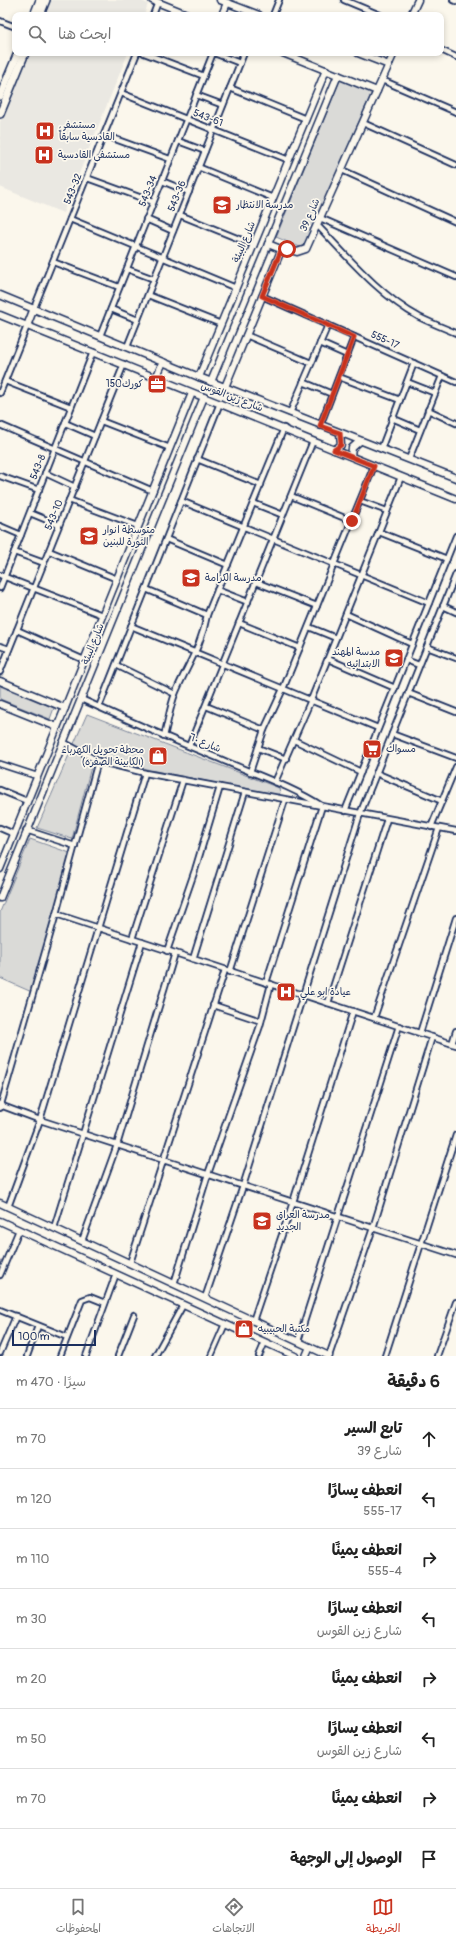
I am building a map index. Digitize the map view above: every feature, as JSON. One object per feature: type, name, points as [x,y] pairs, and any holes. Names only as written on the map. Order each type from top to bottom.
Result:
[{"type":"main road","points":[[35,12],[40,0]]},
{"type":"main road","points":[[41,12],[46,0]]},
{"type":"main road","points":[[0,96],[17,56]]},
{"type":"main road","points":[[0,114],[24,56]]},
{"type":"street","points":[[220,0],[251,12]]},
{"type":"street","points":[[274,12],[279,0]]},
{"type":"street","points":[[344,0],[373,12]]},
{"type":"street","points":[[412,12],[418,0]]},
{"type":"street","points":[[153,12],[155,1],[182,12]]},
{"type":"street","points":[[223,12],[227,3]]},
{"type":"street","points":[[0,21],[12,26]]},
{"type":"street","points":[[444,51],[456,57]]},
{"type":"street","name":"543-32","points":[[34,308],[136,56]]},
{"type":"street","points":[[152,56],[204,76]]},
{"type":"street","name":"543-34","points":[[100,336],[212,56]]},
{"type":"street","points":[[221,56],[240,63]]},
{"type":"street","name":"543-36","points":[[128,346],[243,56]]},
{"type":"street","points":[[291,56],[377,91]]},
{"type":"street","points":[[366,56],[389,65]]},
{"type":"street","name":"شارع 39","points":[[283,250],[287,249],[297,252],[306,249],[393,56]]},
{"type":"street","name":"شارع البيئة","points":[[199,377],[326,70]]},
{"type":"street","points":[[211,382],[338,75]]},
{"type":"street","points":[[382,80],[456,112]]},
{"type":"street","points":[[230,88],[306,120]]},
{"type":"street","name":"543-61","points":[[121,93],[289,160]]},
{"type":"street","points":[[196,95],[223,105]]},
{"type":"street","points":[[363,123],[456,165]]},
{"type":"street","points":[[104,135],[170,159]]},
{"type":"street","points":[[178,141],[205,151]]},
{"type":"street","points":[[198,167],[273,198]]},
{"type":"street","points":[[342,170],[456,222]]},
{"type":"street","points":[[87,178],[153,202]]},
{"type":"street","points":[[162,181],[189,192]]},
{"type":"street","points":[[180,215],[254,245]]},
{"type":"street","points":[[320,218],[456,277]]},
{"type":"street","points":[[70,219],[236,288]]},
{"type":"street","points":[[146,219],[173,230]]},
{"type":"street","points":[[317,225],[393,300],[419,317],[456,333]]},
{"type":"street","points":[[225,387],[280,253],[283,250],[268,244]]},
{"type":"street","points":[[53,262],[119,287]]},
{"type":"street","points":[[127,269],[154,279]]},
{"type":"street","name":"شارع زين القوس","points":[[0,295],[128,346],[163,362],[320,426],[456,478]]},
{"type":"street","points":[[148,295],[221,324]]},
{"type":"street","name":"555-17","points":[[262,296],[456,382]]},
{"type":"street","points":[[0,393],[34,308]]},
{"type":"street","points":[[111,309],[138,320]]},
{"type":"street","name":"شارع زين القوس","points":[[0,315],[456,498]]},
{"type":"street","points":[[290,413],[328,325]]},
{"type":"street","points":[[246,335],[311,363]]},
{"type":"street","points":[[320,426],[354,337]]},
{"type":"street","points":[[320,343],[347,355]]},
{"type":"street","name":"543-8","points":[[0,588],[2,576],[21,535],[93,352]]},
{"type":"street","points":[[156,378],[163,362]]},
{"type":"street","points":[[381,449],[414,363]]},
{"type":"street","name":"543-10","points":[[0,672],[124,364]]},
{"type":"street","points":[[409,459],[442,376]]},
{"type":"street","points":[[339,377],[400,400]]},
{"type":"street","points":[[5,380],[71,407]]},
{"type":"street","points":[[303,382],[332,394]]},
{"type":"street","points":[[406,382],[435,393]]},
{"type":"street","name":"شارع البيئة","points":[[0,868],[192,393]]},
{"type":"street","name":"شارع البيئة","points":[[0,898],[26,830],[106,639],[204,397]]},
{"type":"street","points":[[99,707],[220,403]]},
{"type":"street","points":[[428,410],[456,423]]},
{"type":"street","points":[[392,418],[420,430]]},
{"type":"street","points":[[101,421],[170,448]]},
{"type":"street","points":[[65,423],[95,436]]},
{"type":"street","points":[[0,425],[152,491]]},
{"type":"street","points":[[164,736],[175,694],[196,653],[204,631],[207,615],[284,428]]},
{"type":"street","points":[[334,450],[341,445],[340,433]]},
{"type":"street","points":[[189,746],[313,441]]},
{"type":"street","points":[[351,456],[350,451],[353,445],[360,441]]},
{"type":"street","points":[[197,459],[261,485]]},
{"type":"street","points":[[250,772],[264,730],[309,627],[374,466]]},
{"type":"street","points":[[45,473],[75,486]]},
{"type":"street","points":[[0,476],[38,490]]},
{"type":"street","points":[[275,782],[328,659],[401,477]]},
{"type":"street","points":[[291,496],[352,521]]},
{"type":"street","points":[[69,500],[138,526]]},
{"type":"street","points":[[181,501],[362,574],[429,603]]},
{"type":"street","points":[[360,501],[387,512]]},
{"type":"street","points":[[253,503],[283,515]]},
{"type":"street","points":[[30,512],[59,525]]},
{"type":"street","points":[[0,526],[21,535]]},
{"type":"street","points":[[379,532],[447,559]]},
{"type":"street","points":[[345,811],[456,536]]},
{"type":"street","points":[[166,539],[228,564]]},
{"type":"street","points":[[49,551],[117,579]]},
{"type":"street","points":[[14,552],[44,563]]},
{"type":"street","points":[[205,1298],[243,1186],[360,814],[456,574]]},
{"type":"street","points":[[2,576],[102,615]]},
{"type":"street","points":[[256,582],[317,606]]},
{"type":"street","points":[[146,589],[207,615]]},
{"type":"street","points":[[217,590],[248,602]]},
{"type":"street","points":[[443,606],[456,612]]},
{"type":"street","points":[[346,614],[412,644]]},
{"type":"street","points":[[239,622],[300,648]]},
{"type":"street","points":[[131,626],[222,665],[378,728]]},
{"type":"street","points":[[309,627],[336,638]]},
{"type":"street","points":[[17,630],[84,660]]},
{"type":"street","points":[[95,634],[106,639]]},
{"type":"street","points":[[0,646],[9,649]]},
{"type":"street","points":[[427,646],[456,658]]},
{"type":"street","points":[[328,659],[395,688]]},
{"type":"street","points":[[406,660],[419,665]]},
{"type":"street","points":[[116,665],[175,694]]},
{"type":"street","points":[[0,681],[65,708]]},
{"type":"street","points":[[408,693],[456,712]]},
{"type":"street","name":"شارع ٦٠","points":[[81,699],[164,736],[275,782],[311,799],[322,806]]},
{"type":"street","points":[[0,704],[57,727]]},
{"type":"street","points":[[206,706],[264,730]]},
{"type":"street","points":[[392,734],[456,758]]},
{"type":"street","points":[[294,740],[361,772]]},
{"type":"street","points":[[63,742],[98,761],[145,773],[456,832]]},
{"type":"street","points":[[258,748],[286,759]]},
{"type":"street","points":[[98,761],[56,914],[0,1106],[456,1254]]},
{"type":"street","points":[[0,764],[37,776]]},
{"type":"street","points":[[432,827],[456,766]]},
{"type":"street","points":[[8,1207],[40,1120],[145,773]]},
{"type":"street","points":[[376,773],[442,801]]},
{"type":"street","points":[[132,939],[183,780]]},
{"type":"street","points":[[167,951],[195,870],[220,787]]},
{"type":"street","points":[[0,790],[27,801]]},
{"type":"street","points":[[193,959],[245,792]]},
{"type":"street","points":[[230,972],[285,800]]},
{"type":"street","points":[[174,1284],[208,1174],[261,1021],[269,984],[322,806]]},
{"type":"street","points":[[328,1003],[387,819]]},
{"type":"street","points":[[0,828],[14,834]]},
{"type":"street","points":[[374,1018],[439,828]]},
{"type":"street","points":[[26,830],[75,846]]},
{"type":"street","points":[[56,914],[454,1044],[456,1031]]},
{"type":"street","points":[[420,1033],[456,918]]},
{"type":"street","points":[[54,1228],[142,942]]},
{"type":"street","points":[[82,1241],[117,1145],[175,953]]},
{"type":"street","points":[[130,1263],[225,970]]},
{"type":"street","points":[[213,1005],[261,1021]]},
{"type":"street","points":[[253,1321],[293,1202],[353,1011]]},
{"type":"street","points":[[298,1341],[399,1026]]},
{"type":"street","points":[[0,1203],[329,1356],[373,1228],[432,1037]]},
{"type":"street","points":[[385,1356],[456,1135]]},
{"type":"street","points":[[0,1221],[295,1356]]},
{"type":"street","points":[[0,1275],[19,1230]]},
{"type":"street","points":[[86,1356],[116,1274]]},
{"type":"street","points":[[60,1356],[82,1300],[90,1297],[105,1303]]},
{"type":"street","points":[[437,1356],[456,1302]]},
{"type":"street","points":[[155,1356],[183,1305]]},
{"type":"street","points":[[0,1310],[67,1338]]},
{"type":"street","points":[[118,1356],[134,1315]]},
{"type":"street","points":[[0,1353],[16,1316]]},
{"type":"street","points":[[211,1356],[225,1324]]},
{"type":"street","points":[[27,1356],[38,1326]]},
{"type":"street","points":[[259,1356],[265,1342]]},
{"type":"street","points":[[306,1356],[310,1347]]},
{"type":"shaded area","points":[[47,0],[140,0],[148,4],[145,12],[43,12]]},
{"type":"shaded area","name":"مستشفى القادسية","points":[[26,56],[127,56],[63,213],[0,187],[0,122]]},
{"type":"shaded area","points":[[340,80],[372,92],[305,244],[300,247],[276,237]]},
{"type":"shaded area","points":[[0,686],[54,708],[50,719],[0,699]]},
{"type":"shaded area","points":[[87,714],[279,788],[280,793],[278,796],[101,760],[91,767],[72,839],[37,828]]},
{"type":"shaded area","points":[[30,839],[73,854],[34,993],[0,978],[0,912]]},
{"type":"place","name":"مستشفى القادسية سابقاً","points":[[45,131]]},
{"type":"place","name":"مستشفى القادسية","points":[[44,155]]},
{"type":"place","name":"مدرسة الانتظار","points":[[222,205]]},
{"type":"place","name":"كورك150","points":[[157,384]]},
{"type":"place","name":"متوسطة انوار الثورة للبنين","points":[[89,536]]},
{"type":"place","name":"مدرسة الكرامة","points":[[191,578]]},
{"type":"place","name":"مدسة المهند الابتدائيه","points":[[394,658]]},
{"type":"place","name":"مسواك","points":[[372,749]]},
{"type":"place","name":"محطة تحويل الكهرباء (الكابينة الصفره)","points":[[158,756]]},
{"type":"place","name":"عيادة ابو علي","points":[[286,992]]},
{"type":"place","name":"مدرسة العراق الجديد","points":[[262,1221]]},
{"type":"place","name":"مكتبة الحبيبيه","points":[[244,1329]]},
{"type":"route","points":[[287,249],[280,253],[262,296],[354,337],[320,426],[340,433],[342,438],[341,445],[334,450],[374,466],[352,521]]}]
